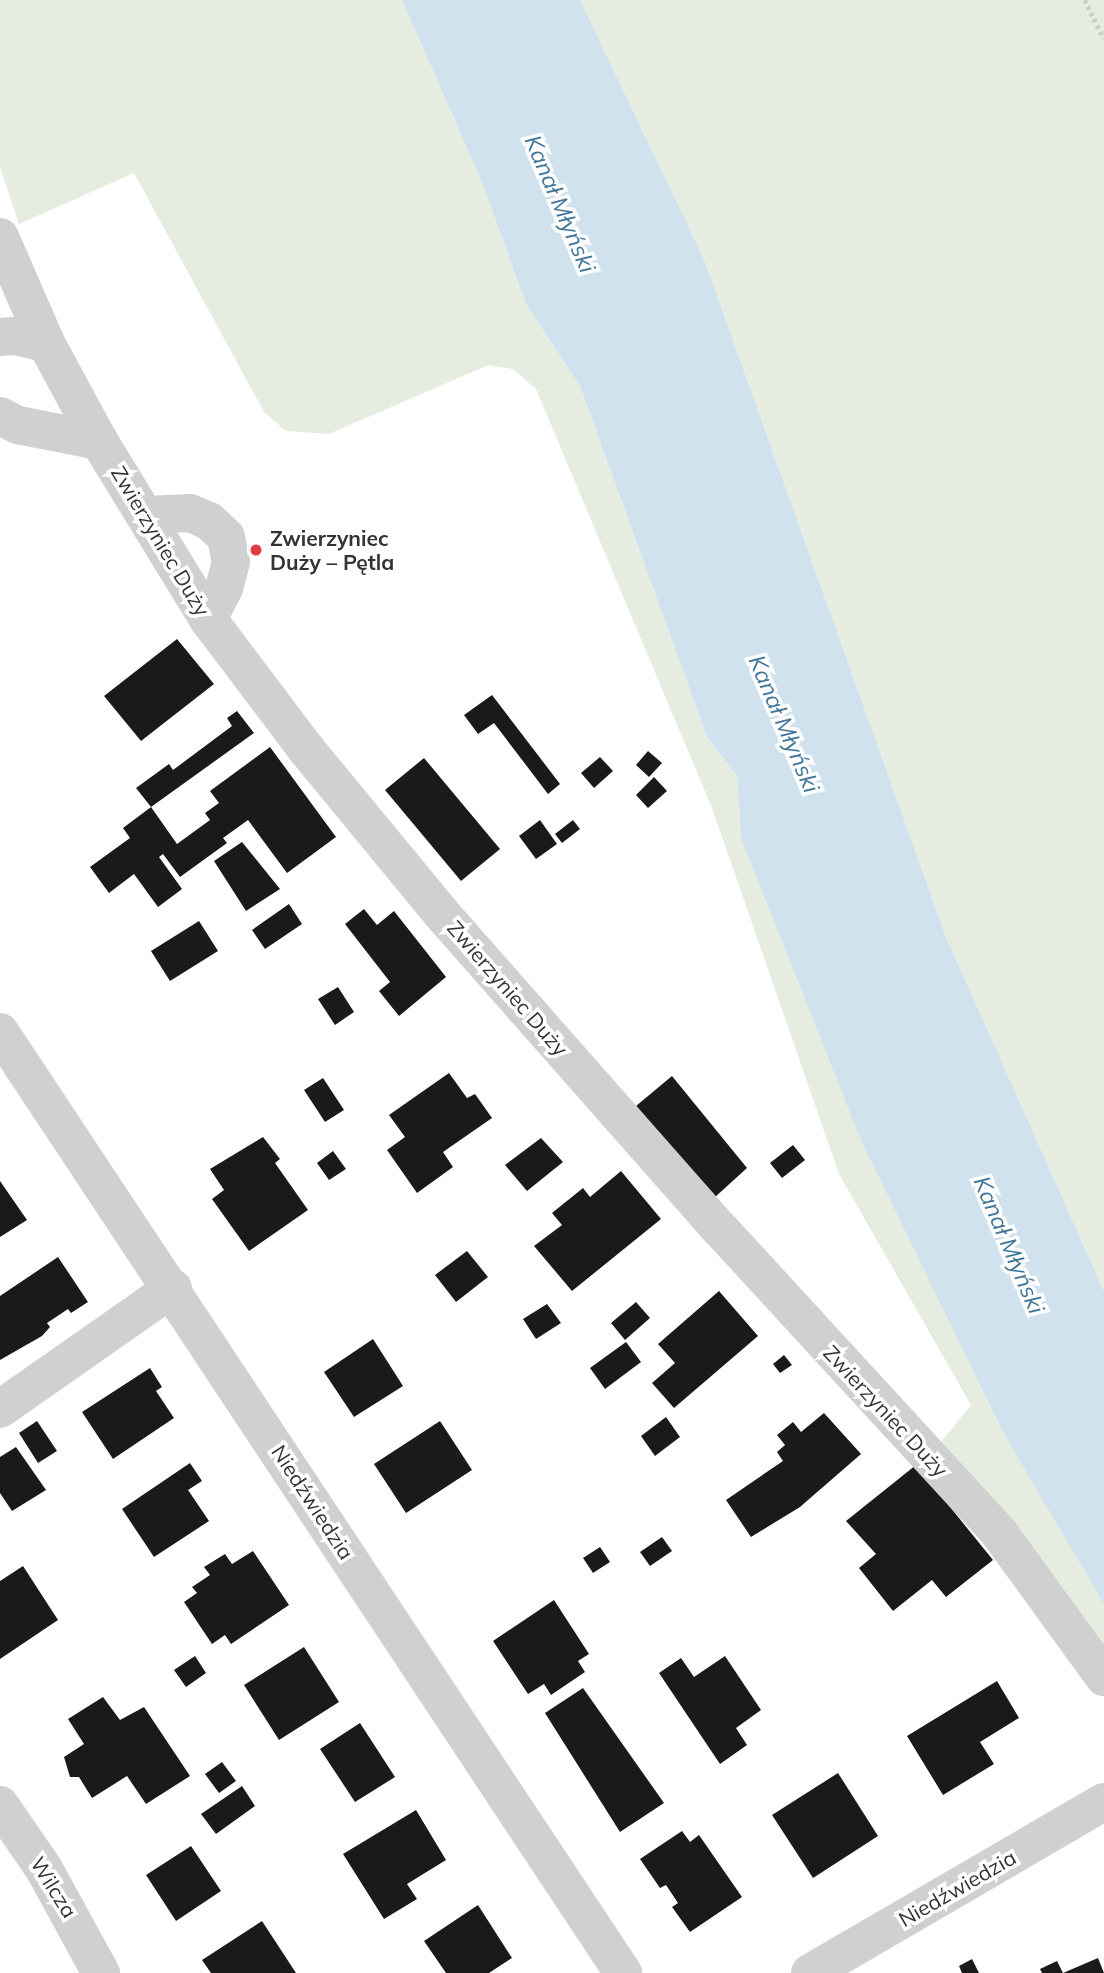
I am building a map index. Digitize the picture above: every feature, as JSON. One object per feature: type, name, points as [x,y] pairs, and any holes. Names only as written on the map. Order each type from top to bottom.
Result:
[{"type":"street","name":"Zwierzyniec Duży","points":[[0,237],[46,343],[99,441],[208,618],[306,749],[442,913],[729,1239],[1024,1562],[1104,1677]]},
{"type":"street","points":[[0,337],[15,336],[46,343]]},
{"type":"street","points":[[0,416],[18,425],[99,441]]},
{"type":"street","points":[[146,515],[190,513],[209,521],[226,537],[230,562],[224,588],[208,618]]},
{"type":"street","name":"Niedźwiedzia","points":[[0,1032],[173,1288],[623,1973]]},
{"type":"street","points":[[0,1409],[173,1288]]},
{"type":"street","name":"Niedźwiedzia","points":[[810,1973],[1104,1802]]},
{"type":"street","name":"Wilcza","points":[[0,1805],[44,1869],[101,1973]]},
{"type":"path","points":[[1086,0],[1104,39]]},
{"type":"shaded area","points":[[0,0],[402,0],[483,185],[526,304],[580,386],[707,737],[737,776],[741,838],[1104,1604],[1104,1651],[941,1442],[971,1405],[839,1174],[712,808],[536,389],[513,369],[488,365],[329,434],[286,431],[264,412],[134,173],[19,224],[0,167]]},
{"type":"shaded area","points":[[580,0],[1104,0],[1104,1291],[946,937],[704,259]]},
{"type":"water","name":"Kanał Młyński","points":[[402,0],[580,0],[704,259],[946,937],[1104,1291],[1104,1604],[1004,1434],[860,1138],[741,838],[737,776],[707,737],[580,386],[526,304],[483,185]]},
{"type":"building","points":[[177,639],[214,684],[141,741],[104,696]]},
{"type":"building","points":[[492,695],[560,784],[548,794],[494,723],[478,734],[464,715]]},
{"type":"building","points":[[237,711],[254,733],[151,807],[136,788],[169,764],[173,770],[232,726],[227,718]]},
{"type":"building","points":[[270,747],[336,837],[287,873],[248,820],[223,838],[227,843],[180,877],[163,854],[159,857],[182,889],[158,907],[134,874],[109,893],[90,867],[130,838],[123,828],[151,807],[177,844],[210,820],[205,813],[219,803],[210,791]]},
{"type":"building","points":[[648,751],[662,763],[649,777],[636,765]]},
{"type":"building","points":[[600,757],[613,771],[594,788],[581,773]]},
{"type":"building","points":[[424,758],[500,849],[461,881],[385,790]]},
{"type":"building","points":[[654,777],[667,791],[648,808],[636,795]]},
{"type":"building","points":[[540,820],[557,844],[536,859],[519,836]]},
{"type":"building","points":[[573,820],[580,829],[562,843],[555,834]]},
{"type":"building","points":[[242,842],[280,889],[246,911],[214,861]]},
{"type":"building","points":[[289,904],[302,924],[265,949],[252,930]]},
{"type":"building","points":[[364,909],[377,925],[394,911],[446,977],[399,1016],[379,991],[390,982],[345,924]]},
{"type":"building","points":[[199,921],[218,951],[170,981],[151,951]]},
{"type":"building","points":[[338,987],[354,1012],[335,1025],[318,999]]},
{"type":"building","points":[[449,1073],[467,1098],[475,1094],[492,1118],[443,1152],[453,1167],[417,1193],[387,1150],[405,1137],[389,1115]]},
{"type":"building","points":[[672,1076],[747,1168],[714,1198],[636,1106]]},
{"type":"building","points":[[323,1078],[344,1110],[325,1122],[304,1090]]},
{"type":"building","points":[[263,1137],[280,1159],[275,1163],[308,1210],[249,1251],[212,1199],[224,1190],[210,1169]]},
{"type":"building","points":[[541,1138],[563,1162],[527,1191],[505,1165]]},
{"type":"building","points":[[793,1145],[805,1160],[782,1178],[770,1163]]},
{"type":"building","points":[[333,1151],[346,1169],[329,1180],[317,1163]]},
{"type":"building","points":[[621,1171],[661,1219],[572,1291],[534,1246],[562,1225],[552,1213],[583,1188],[590,1197]]},
{"type":"building","points":[[0,1181],[27,1220],[0,1237]]},
{"type":"building","points":[[467,1251],[488,1277],[456,1302],[435,1275]]},
{"type":"building","points":[[58,1257],[88,1302],[71,1313],[68,1309],[47,1323],[50,1327],[42,1336],[0,1360],[0,1296]]},
{"type":"building","points":[[719,1291],[758,1336],[674,1408],[652,1383],[675,1363],[658,1344]]},
{"type":"building","points":[[636,1302],[650,1318],[625,1340],[611,1323]]},
{"type":"building","points":[[547,1304],[561,1323],[536,1339],[523,1319]]},
{"type":"building","points":[[373,1339],[403,1386],[354,1417],[324,1372]]},
{"type":"building","points":[[626,1342],[641,1362],[605,1389],[590,1368]]},
{"type":"building","points":[[784,1355],[792,1365],[780,1373],[773,1364]]},
{"type":"building","points":[[150,1368],[162,1387],[156,1391],[174,1418],[113,1459],[82,1412]]},
{"type":"building","points":[[824,1413],[861,1454],[800,1507],[751,1537],[726,1500],[783,1461],[777,1452],[785,1445],[777,1435],[793,1422],[801,1432]]},
{"type":"building","points":[[666,1417],[680,1437],[655,1456],[641,1436]]},
{"type":"building","points":[[37,1421],[57,1451],[38,1463],[19,1433]]},
{"type":"building","points":[[440,1421],[472,1470],[406,1513],[374,1464]]},
{"type":"building","points":[[16,1447],[46,1490],[12,1511],[0,1493],[0,1457]]},
{"type":"building","points":[[190,1463],[202,1481],[188,1490],[209,1521],[154,1557],[122,1509]]},
{"type":"building","points":[[916,1465],[993,1560],[946,1597],[932,1580],[893,1611],[859,1568],[876,1554],[846,1521]]},
{"type":"building","points":[[662,1537],[672,1551],[650,1566],[640,1552]]},
{"type":"building","points":[[600,1547],[610,1562],[593,1573],[583,1558]]},
{"type":"building","points":[[253,1551],[289,1605],[231,1644],[225,1635],[212,1644],[184,1602],[197,1593],[192,1587],[210,1575],[204,1567],[225,1554],[232,1564]]},
{"type":"building","points":[[23,1566],[58,1620],[0,1659],[0,1581]]},
{"type":"building","points":[[554,1600],[589,1654],[578,1661],[585,1672],[551,1695],[544,1684],[528,1694],[493,1641]]},
{"type":"building","points":[[304,1647],[339,1702],[279,1740],[244,1685]]},
{"type":"building","points":[[195,1656],[206,1673],[186,1687],[174,1670]]},
{"type":"building","points":[[725,1656],[761,1710],[736,1728],[747,1745],[720,1764],[659,1673],[681,1658],[694,1677]]},
{"type":"building","points":[[997,1681],[1019,1718],[980,1742],[994,1764],[943,1795],[907,1736]]},
{"type":"building","points":[[583,1688],[664,1803],[620,1832],[545,1713]]},
{"type":"building","points":[[103,1697],[120,1720],[144,1707],[190,1776],[146,1804],[127,1776],[92,1798],[79,1777],[70,1777],[64,1757],[84,1744],[68,1719]]},
{"type":"building","points":[[360,1723],[395,1777],[355,1802],[320,1749]]},
{"type":"building","points":[[222,1762],[236,1781],[219,1793],[205,1774]]},
{"type":"building","points":[[838,1773],[878,1836],[813,1878],[772,1815]]},
{"type":"building","points":[[242,1786],[255,1806],[216,1834],[201,1814]]},
{"type":"building","points":[[416,1810],[446,1860],[407,1884],[417,1899],[384,1919],[343,1854]]},
{"type":"building","points":[[682,1831],[690,1842],[699,1835],[742,1897],[690,1932],[672,1907],[678,1903],[666,1885],[660,1888],[640,1859]]},
{"type":"building","points":[[191,1846],[221,1891],[176,1921],[146,1875]]},
{"type":"building","points":[[478,1905],[512,1958],[489,1973],[446,1973],[424,1941]]},
{"type":"building","points":[[262,1921],[296,1973],[211,1973],[202,1960]]},
{"type":"building","points":[[1098,1958],[1104,1973],[1063,1973]]},
{"type":"building","points":[[972,1959],[979,1973],[962,1973],[959,1966]]},
{"type":"building","points":[[1057,1961],[1063,1973],[1042,1973],[1040,1969]]},
{"type":"place","name":"Zwierzyniec Duży – Pętla","points":[[256,550]]}]
